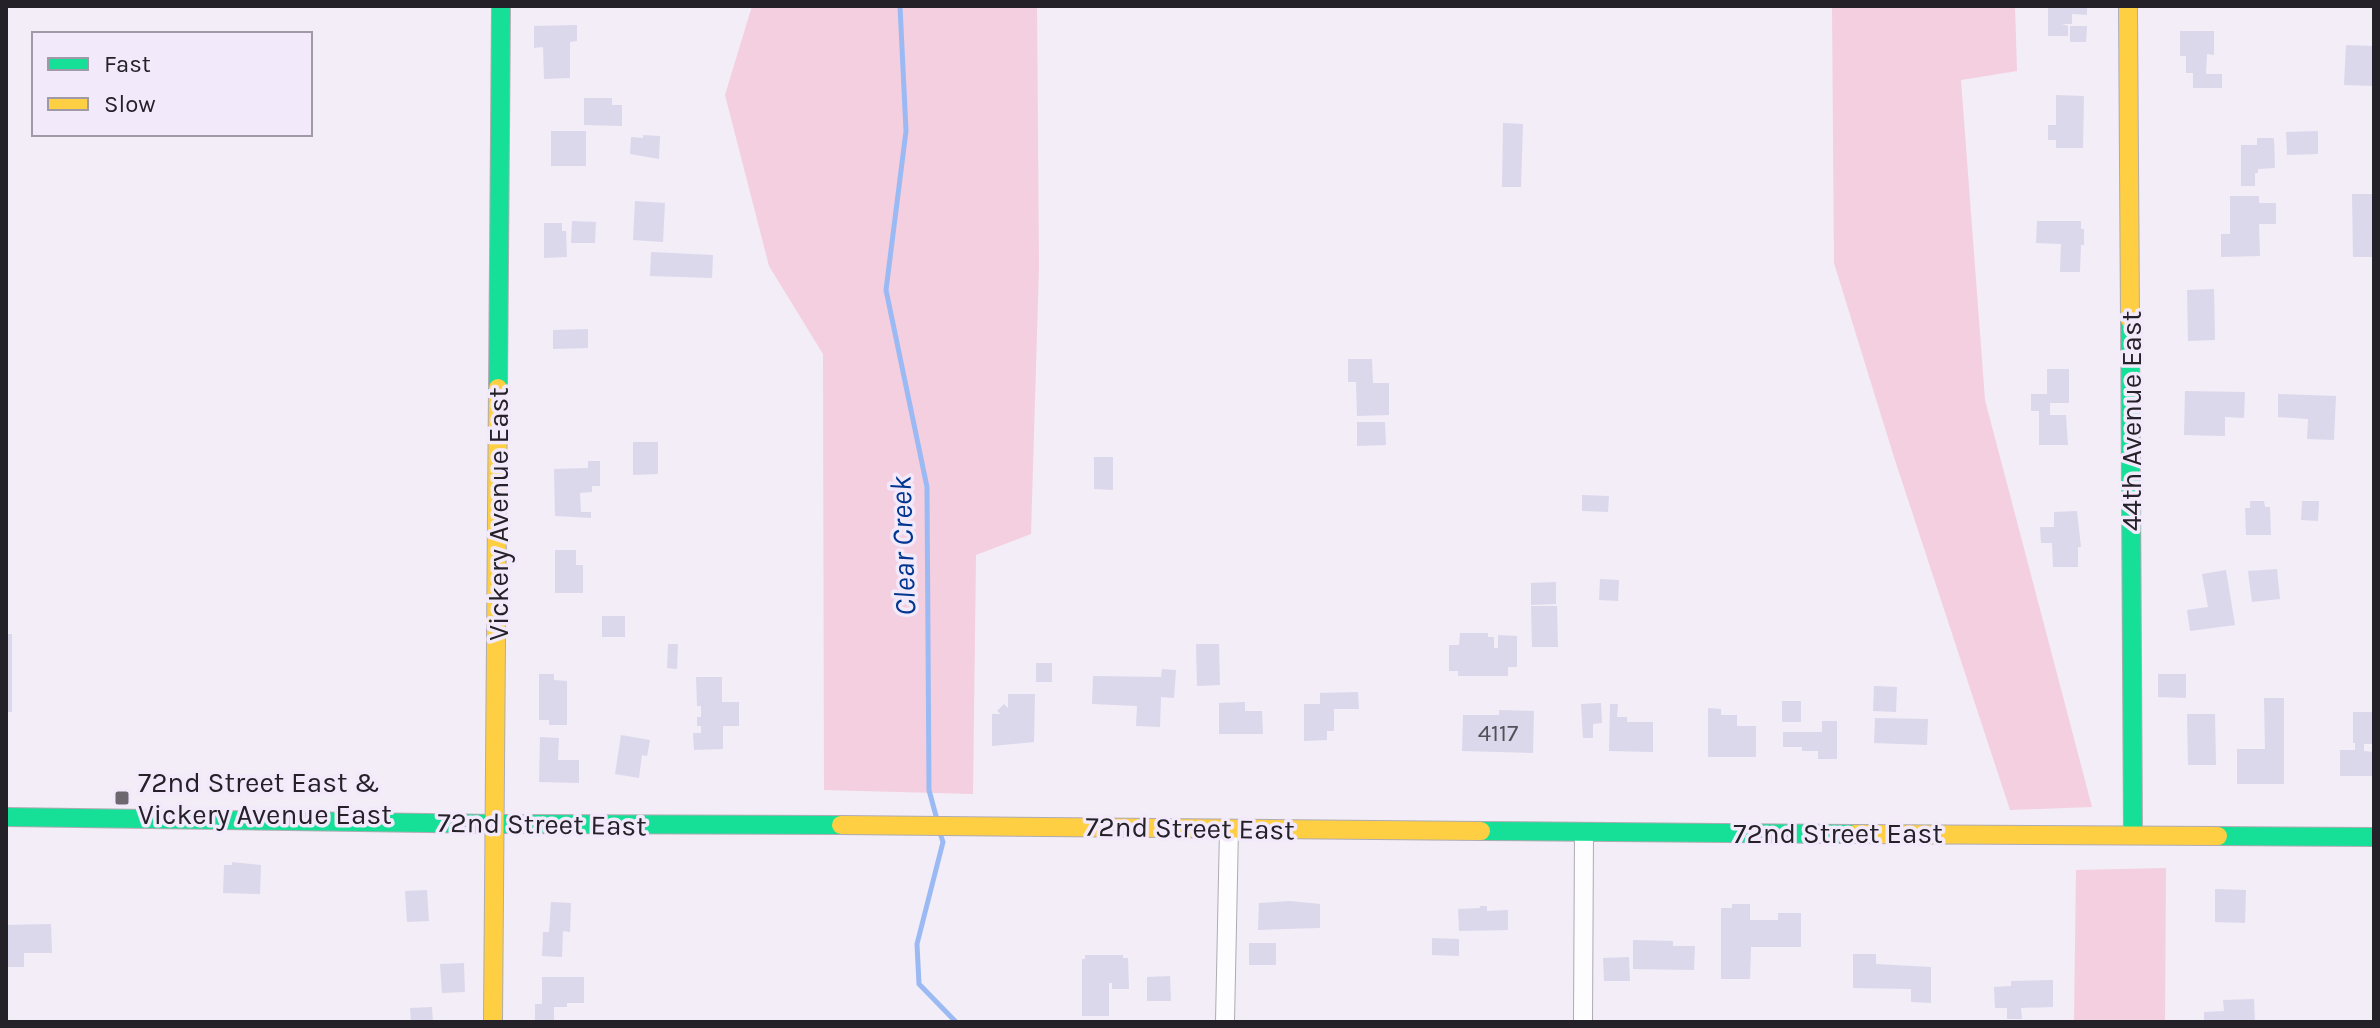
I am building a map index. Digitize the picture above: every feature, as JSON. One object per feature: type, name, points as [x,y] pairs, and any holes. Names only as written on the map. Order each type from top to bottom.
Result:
[{"type":"main road","name":"Vickery Avenue East","points":[[493,1022],[501,6]]},
{"type":"main road","name":"44th Avenue East","points":[[2128,6],[2133,835]]},
{"type":"main road","name":"72nd Street East","points":[[6,817],[495,824],[2374,837]]},
{"type":"street","points":[[1225,1022],[1229,829]]},
{"type":"street","points":[[1583,1022],[1584,832]]},
{"type":"shaded area","points":[[752,6],[1037,6],[1039,266],[1031,534],[976,555],[973,794],[824,790],[823,354],[769,266],[725,95]]},
{"type":"shaded area","points":[[1832,6],[2015,6],[2017,71],[1961,80],[1985,400],[2092,807],[2010,810],[1893,454],[1834,263]]},
{"type":"shaded area","points":[[2166,868],[2165,1022],[2074,1022],[2076,870]]},
{"type":"building","points":[[2048,6],[2087,6],[2087,15],[2072,14],[2072,24],[2062,24],[2068,26],[2068,36],[2048,36]]},
{"type":"building","points":[[577,25],[577,41],[570,42],[570,78],[544,79],[543,47],[534,48],[534,26]]},
{"type":"building","points":[[2070,26],[2087,26],[2086,42],[2070,42]]},
{"type":"building","points":[[2180,31],[2214,31],[2214,55],[2207,54],[2206,74],[2222,74],[2222,88],[2193,88],[2193,73],[2186,73],[2186,56],[2180,56]]},
{"type":"building","points":[[2346,45],[2374,46],[2374,86],[2344,85]]},
{"type":"building","points":[[2056,95],[2084,96],[2083,148],[2056,148],[2056,140],[2048,140],[2048,125],[2056,125]]},
{"type":"building","points":[[584,98],[612,98],[612,105],[622,105],[622,126],[584,125]]},
{"type":"building","points":[[1503,123],[1523,124],[1521,187],[1502,187]]},
{"type":"building","points":[[551,131],[586,131],[586,166],[551,166]]},
{"type":"building","points":[[2318,131],[2318,154],[2287,155],[2286,132]]},
{"type":"building","points":[[643,135],[660,136],[659,159],[630,154],[631,137],[643,138]]},
{"type":"building","points":[[2257,138],[2274,138],[2275,168],[2258,169],[2255,186],[2241,186],[2241,145],[2257,145]]},
{"type":"building","points":[[2352,194],[2374,194],[2374,257],[2353,257]]},
{"type":"building","points":[[2230,196],[2259,196],[2259,203],[2276,203],[2276,224],[2259,224],[2260,256],[2221,257],[2221,234],[2230,234]]},
{"type":"building","points":[[635,201],[665,203],[663,242],[633,240]]},
{"type":"building","points":[[572,221],[596,222],[595,243],[571,243]]},
{"type":"building","points":[[2037,221],[2081,221],[2084,245],[2081,245],[2080,272],[2060,272],[2061,244],[2036,243]]},
{"type":"building","points":[[544,223],[562,223],[562,231],[566,231],[567,257],[544,258]]},
{"type":"building","points":[[651,252],[713,255],[712,278],[650,276]]},
{"type":"building","points":[[2214,289],[2215,340],[2188,341],[2187,290]]},
{"type":"building","points":[[588,329],[588,348],[553,349],[553,330]]},
{"type":"building","points":[[1348,359],[1372,359],[1373,383],[1389,383],[1389,415],[1357,416],[1356,382],[1348,382]]},
{"type":"building","points":[[2047,369],[2069,369],[2069,403],[2050,403],[2050,415],[2066,415],[2068,445],[2039,445],[2039,411],[2031,411],[2031,394],[2047,394]]},
{"type":"building","points":[[2185,391],[2245,392],[2244,418],[2225,417],[2225,436],[2184,435]]},
{"type":"building","points":[[2278,394],[2336,396],[2334,440],[2307,439],[2308,419],[2278,417]]},
{"type":"building","points":[[1357,422],[1385,422],[1386,445],[1357,446]]},
{"type":"building","points":[[633,442],[658,442],[658,474],[633,475]]},
{"type":"building","points":[[1094,457],[1113,457],[1113,490],[1094,489]]},
{"type":"building","points":[[588,461],[600,461],[600,486],[592,486],[592,492],[580,493],[581,512],[591,512],[591,518],[555,516],[554,469],[588,468]]},
{"type":"building","points":[[1582,495],[1609,496],[1608,512],[1582,511]]},
{"type":"building","points":[[2250,501],[2264,501],[2265,507],[2270,507],[2271,535],[2246,535],[2245,508],[2250,508]]},
{"type":"building","points":[[2302,501],[2319,501],[2318,521],[2301,520]]},
{"type":"building","points":[[2077,511],[2081,547],[2078,547],[2078,567],[2053,567],[2052,543],[2041,543],[2040,527],[2054,527],[2054,512]]},
{"type":"building","points":[[555,550],[576,550],[576,565],[583,565],[583,593],[555,593]]},
{"type":"building","points":[[2277,569],[2280,599],[2252,602],[2248,571]]},
{"type":"building","points":[[2226,570],[2235,625],[2190,631],[2187,610],[2208,607],[2202,574]]},
{"type":"building","points":[[1600,579],[1619,580],[1618,601],[1599,600]]},
{"type":"building","points":[[1556,582],[1556,604],[1531,605],[1531,583]]},
{"type":"building","points":[[1531,606],[1557,606],[1558,647],[1532,647]]},
{"type":"building","points":[[602,616],[625,616],[625,637],[602,637]]},
{"type":"building","points":[[1460,633],[1488,633],[1488,637],[1494,637],[1494,648],[1498,648],[1498,635],[1517,636],[1517,667],[1508,667],[1508,676],[1458,676],[1458,671],[1449,671],[1449,645],[1459,645]]},
{"type":"building","points":[[6,634],[12,634],[12,712],[6,712]]},
{"type":"building","points":[[668,644],[678,644],[677,669],[667,668]]},
{"type":"building","points":[[1196,644],[1219,644],[1220,685],[1197,686]]},
{"type":"building","points":[[1036,663],[1052,663],[1052,682],[1036,682]]},
{"type":"building","points":[[1162,669],[1176,670],[1174,698],[1161,697],[1160,727],[1136,726],[1137,706],[1092,704],[1093,676],[1161,677]]},
{"type":"building","points":[[539,674],[554,674],[554,680],[567,681],[567,725],[549,725],[549,720],[539,720]]},
{"type":"building","points":[[2158,674],[2186,674],[2186,698],[2158,697]]},
{"type":"building","points":[[696,677],[722,677],[722,702],[739,702],[739,726],[723,726],[723,749],[694,750],[693,733],[701,733],[701,726],[697,726],[701,706],[697,706]]},
{"type":"building","points":[[1874,686],[1897,687],[1896,712],[1873,711]]},
{"type":"building","points":[[1358,692],[1359,709],[1334,709],[1334,731],[1327,731],[1327,740],[1304,741],[1304,704],[1320,704],[1320,693]]},
{"type":"building","points":[[1008,694],[1035,694],[1034,742],[992,746],[992,714],[1001,714],[997,711],[1004,704],[1008,708]]},
{"type":"building","points":[[2264,698],[2284,698],[2284,784],[2237,784],[2237,749],[2265,749]]},
{"type":"building","points":[[1782,701],[1801,701],[1801,722],[1782,722]]},
{"type":"building","points":[[1245,702],[1245,711],[1262,711],[1263,734],[1219,734],[1219,703]]},
{"type":"building","points":[[1601,703],[1602,723],[1593,724],[1593,738],[1583,738],[1581,704]]},
{"type":"building","points":[[1610,704],[1618,704],[1617,717],[1627,717],[1627,722],[1653,722],[1653,752],[1609,751]]},
{"type":"building","points":[[1708,708],[1721,709],[1721,715],[1737,715],[1737,726],[1756,726],[1756,757],[1708,757]]},
{"type":"building","points":[[1499,710],[1534,711],[1533,753],[1462,751],[1463,715],[1499,715]]},
{"type":"building","points":[[2353,712],[2374,712],[2374,744],[2364,744],[2364,751],[2374,752],[2374,776],[2340,776],[2340,750],[2355,750]]},
{"type":"building","points":[[2187,714],[2215,714],[2216,765],[2188,765]]},
{"type":"building","points":[[1875,718],[1928,719],[1927,745],[1874,743]]},
{"type":"building","points":[[1822,721],[1837,721],[1837,759],[1818,759],[1818,751],[1802,751],[1802,747],[1783,747],[1783,732],[1822,732]]},
{"type":"building","points":[[621,735],[650,740],[647,756],[642,755],[639,778],[615,774]]},
{"type":"building","points":[[540,737],[559,738],[558,760],[579,760],[579,783],[539,782]]},
{"type":"building","points":[[232,862],[261,865],[260,894],[223,893],[224,865],[232,865]]},
{"type":"building","points":[[2215,889],[2246,890],[2245,923],[2215,922]]},
{"type":"building","points":[[427,890],[429,921],[407,922],[405,891]]},
{"type":"building","points":[[1290,901],[1320,904],[1320,928],[1258,930],[1259,903]]},
{"type":"building","points":[[551,902],[571,903],[570,932],[563,931],[562,957],[542,956],[543,932],[549,932]]},
{"type":"building","points":[[1732,904],[1750,904],[1750,920],[1778,920],[1778,913],[1801,913],[1801,947],[1751,947],[1750,979],[1721,979],[1721,908],[1732,908]]},
{"type":"building","points":[[1487,906],[1487,911],[1508,910],[1508,930],[1459,931],[1458,909]]},
{"type":"building","points":[[51,924],[52,953],[24,953],[24,967],[6,967],[6,925]]},
{"type":"building","points":[[1432,938],[1459,939],[1459,956],[1432,955]]},
{"type":"building","points":[[1633,940],[1673,941],[1673,946],[1695,946],[1694,970],[1633,969]]},
{"type":"building","points":[[1249,943],[1276,943],[1276,965],[1249,965]]},
{"type":"building","points":[[1853,954],[1876,954],[1876,964],[1931,967],[1931,1003],[1911,1002],[1911,989],[1853,988]]},
{"type":"building","points":[[1085,955],[1123,955],[1123,958],[1128,958],[1129,989],[1112,989],[1112,983],[1109,983],[1109,1016],[1082,1016],[1082,959]]},
{"type":"building","points":[[1629,957],[1630,981],[1604,981],[1603,958]]},
{"type":"building","points":[[464,963],[465,992],[442,993],[440,964]]},
{"type":"building","points":[[1170,976],[1171,1001],[1147,1001],[1147,977]]},
{"type":"building","points":[[542,977],[584,977],[584,1003],[554,1007],[554,1022],[535,1022],[535,1004],[542,1004]]},
{"type":"building","points":[[2053,980],[2053,1007],[2021,1008],[2022,1019],[2007,1019],[2007,1008],[1995,1008],[1994,987],[2011,986],[2011,981]]},
{"type":"building","points":[[2254,999],[2255,1022],[2204,1022],[2204,1012],[2224,1011],[2223,1000]]},
{"type":"building","points":[[432,1007],[433,1022],[411,1022],[410,1008]]},
{"type":"waterway","name":"Clear Creek","points":[[900,6],[906,131],[886,290],[927,487],[929,790],[936,816]]},
{"type":"waterway","name":"Clear Creek","points":[[940,833],[943,842],[917,944],[919,984],[956,1022]]},
{"type":"traffic: fast","points":[[498,388],[501,6]]},
{"type":"traffic: fast","points":[[2130,320],[2133,835]]},
{"type":"traffic: fast","points":[[6,817],[841,825]]},
{"type":"traffic: fast","points":[[1481,831],[1855,834]]},
{"type":"traffic: fast","points":[[2218,836],[2374,837]]},
{"type":"traffic: slow","points":[[2128,6],[2130,320]]},
{"type":"traffic: slow","points":[[493,1022],[498,388]]},
{"type":"traffic: slow","points":[[841,825],[1481,831]]},
{"type":"traffic: slow","points":[[1855,834],[2218,836]]},
{"type":"place","name":"72nd Street East & Vickery Avenue East","points":[[122,798]]}]
